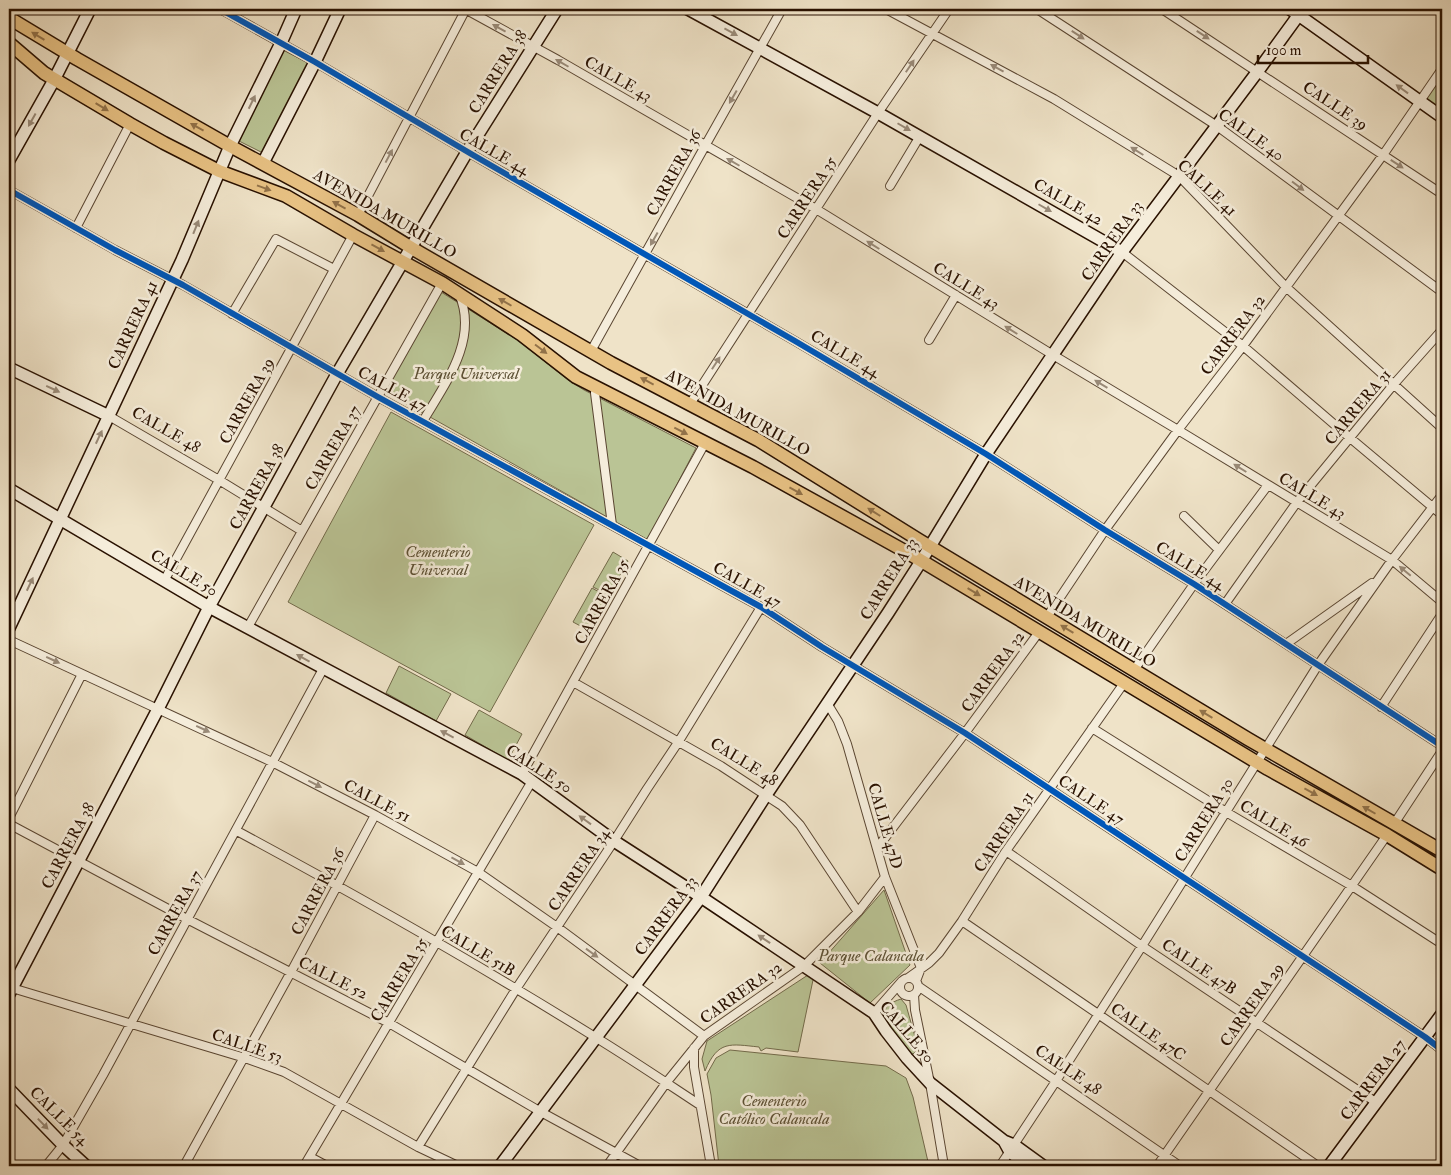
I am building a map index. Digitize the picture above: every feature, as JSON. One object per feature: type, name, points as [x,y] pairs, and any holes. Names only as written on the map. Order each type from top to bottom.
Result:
[{"type":"main road","name":"AVENIDA MURILLO","points":[[9,18],[230,146],[358,215],[591,351],[758,440],[1264,749],[1442,851]]},
{"type":"main road","name":"AVENIDA MURILLO","points":[[9,43],[54,80],[130,124],[219,171],[286,196],[458,292],[522,335],[576,377],[754,467],[921,560],[1124,683],[1387,835],[1442,869]]},
{"type":"street","points":[[9,160],[54,80],[90,9]]},
{"type":"street","name":"CALLE 44","points":[[220,9],[316,62],[986,454],[1194,584],[1442,746]]},
{"type":"street","name":"CARRERA 41","points":[[9,628],[182,260],[230,146],[296,9]]},
{"type":"street","points":[[263,163],[316,62],[340,9]]},
{"type":"street","points":[[358,215],[466,9]]},
{"type":"street","name":"CALLE 43","points":[[466,9],[816,209],[1053,356],[1392,560],[1442,602]]},
{"type":"street","name":"CARRERA 38","points":[[10,991],[158,709],[209,607],[337,374],[467,152],[557,9]]},
{"type":"street","name":"CALLE 42","points":[[688,9],[920,136],[1122,252],[1244,346],[1349,438],[1442,515]]},
{"type":"street","name":"CARRERA 36","points":[[591,351],[782,9]]},
{"type":"street","name":"CALLE 41","points":[[886,9],[1054,99],[1179,176],[1286,287],[1442,428]]},
{"type":"street","name":"CARRERA 35","points":[[690,404],[878,113],[949,9]]},
{"type":"street","name":"CALLE 40","points":[[1037,9],[1217,126],[1442,292]]},
{"type":"street","name":"CALLE 39","points":[[1162,9],[1442,194]]},
{"type":"street","points":[[1297,11],[1442,117]]},
{"type":"street","name":"CARRERA 33","points":[[500,1166],[701,897],[766,794],[921,560],[986,454],[1122,252],[1258,71],[1297,11]]},
{"type":"street","name":"CARRERA 32","points":[[1047,617],[1105,530],[1178,430],[1244,346],[1383,155],[1442,70]]},
{"type":"street","points":[[76,228],[130,124]]},
{"type":"street","points":[[890,186],[920,136]]},
{"type":"street","name":"CALLE 47","points":[[9,190],[172,279],[423,422],[761,607],[822,647],[965,733],[1442,1050]]},
{"type":"street","name":"CARRERA 39","points":[[164,581],[353,235]]},
{"type":"street","points":[[232,314],[276,239],[334,269]]},
{"type":"street","name":"CARRERA 37","points":[[248,627],[442,283]]},
{"type":"street","points":[[423,422],[462,350],[465,320],[458,292]]},
{"type":"street","points":[[929,340],[956,296]]},
{"type":"street","name":"CARRERA 31","points":[[1225,604],[1296,502],[1394,384],[1442,330]]},
{"type":"street","name":"CALLE 48","points":[[9,368],[109,416],[302,531]]},
{"type":"street","points":[[596,388],[612,525]]},
{"type":"street","name":"CARRERA 35","points":[[522,774],[705,443]]},
{"type":"street","points":[[1134,670],[1194,584],[1268,485]]},
{"type":"street","name":"CALLE 50","points":[[9,489],[209,607],[522,774],[614,841],[874,1013],[906,1058],[930,1083],[1009,1146],[1029,1166]]},
{"type":"street","name":"CARRERA 30","points":[[1000,1166],[1009,1146],[1056,1081],[1318,665],[1378,579],[1442,495]]},
{"type":"street","points":[[1184,516],[1219,550]]},
{"type":"street","points":[[1286,644],[1378,579]]},
{"type":"street","name":"CARRERA 34","points":[[418,1147],[516,989],[679,741],[761,607]]},
{"type":"street","points":[[1381,707],[1442,614]]},
{"type":"street","name":"CARRERA 32","points":[[878,847],[1039,632]]},
{"type":"street","name":"CALLE 51","points":[[9,640],[272,762],[375,815],[478,872],[557,927],[704,1036]]},
{"type":"street","name":"CARRERA 37","points":[[46,1166],[63,1145],[103,1075],[237,831],[323,669]]},
{"type":"street","points":[[9,818],[82,674]]},
{"type":"street","name":"CALLE 48","points":[[573,682],[679,741],[766,794],[782,806],[800,825],[858,912]]},
{"type":"street","name":"CARRERA 31","points":[[919,969],[940,953],[1006,851],[1124,683]]},
{"type":"street","name":"CALLE 47D","points":[[827,703],[838,721],[847,744],[878,847],[885,877],[918,958],[919,969]]},
{"type":"street","name":"CALLE 46","points":[[1092,728],[1226,812],[1352,886],[1442,944]]},
{"type":"street","points":[[1394,824],[1442,752]]},
{"type":"street","name":"CARRERA 35","points":[[304,1166],[532,781]]},
{"type":"street","name":"CARRERA 36","points":[[184,1166],[245,1058],[375,815]]},
{"type":"street","name":"CALLE 52","points":[[9,824],[187,919],[389,1023],[541,1112],[640,1166]]},
{"type":"street","name":"CALLE 51B","points":[[237,831],[338,885],[437,942],[596,1037],[700,1105]]},
{"type":"street","name":"CARRERA 29","points":[[1157,1166],[1387,835]]},
{"type":"street","name":"CALLE 47B","points":[[1006,851],[1142,946],[1377,1103]]},
{"type":"street","name":"CARRERA 32","points":[[607,1166],[666,1082],[704,1036],[804,966],[858,912],[885,877]]},
{"type":"street","name":"CALLE 47C","points":[[962,921],[1318,1166]]},
{"type":"street","points":[[919,969],[911,988],[944,1166]]},
{"type":"street","points":[[874,1013],[895,988],[911,988]]},
{"type":"street","points":[[890,996],[911,988]]},
{"type":"street","name":"CALLE 48","points":[[911,988],[938,1000],[1180,1166]]},
{"type":"street","name":"CALLE 53","points":[[10,991],[130,1023],[245,1058],[284,1072],[418,1147],[458,1166]]},
{"type":"street","name":"CARRERA 27","points":[[1329,1166],[1442,1014]]},
{"type":"street","points":[[694,1048],[694,1067],[711,1166]]},
{"type":"street","points":[[906,1058],[917,1059],[923,1054]]},
{"type":"street","name":"CALLE 54","points":[[9,1089],[86,1166]]},
{"type":"street","name":"CALLE 50","points":[[1009,1146],[1044,1166]]},
{"type":"street","points":[[310,1157],[326,1166]]},
{"type":"green space","points":[[283,50],[310,64],[265,154],[239,141]]},
{"type":"green space","points":[[1442,70],[1442,117],[1423,97]]},
{"type":"green space","name":"Parque Universal","points":[[441,292],[519,341],[568,380],[584,390],[696,448],[648,540],[384,391]]},
{"type":"green space","name":"Cementerio Universal","points":[[391,412],[594,525],[490,712],[288,602]]},
{"type":"green space","points":[[613,552],[628,561],[609,595],[593,587]]},
{"type":"green space","points":[[592,588],[608,597],[588,630],[573,622]]},
{"type":"green space","points":[[399,666],[451,694],[436,721],[386,693]]},
{"type":"green space","points":[[479,710],[522,734],[508,760],[465,735]]},
{"type":"green space","name":"Parque Calancala","points":[[884,890],[910,965],[870,1003],[820,963]]},
{"type":"green space","name":"Parque Calancala","points":[[808,975],[813,980],[798,1052],[766,1048],[761,1051],[759,1047],[740,1045],[726,1046],[715,1054],[705,1071],[702,1059],[707,1041]]},
{"type":"green space","name":"Parque Calancala","points":[[901,999],[906,1005],[917,1044],[917,1050],[913,1054],[911,1054],[883,1019],[884,1012],[888,1006]]},
{"type":"green space","name":"Cementerio Católico Calancala","points":[[730,1050],[886,1066],[906,1078],[913,1097],[929,1166],[719,1166],[707,1074],[716,1058]]},
{"type":"cycle path","points":[[220,9],[315,62],[986,454],[1194,584],[1442,746]]},
{"type":"cycle path","points":[[9,190],[115,250],[183,285],[378,397],[761,607],[822,647],[965,733],[1442,1050]]}]
